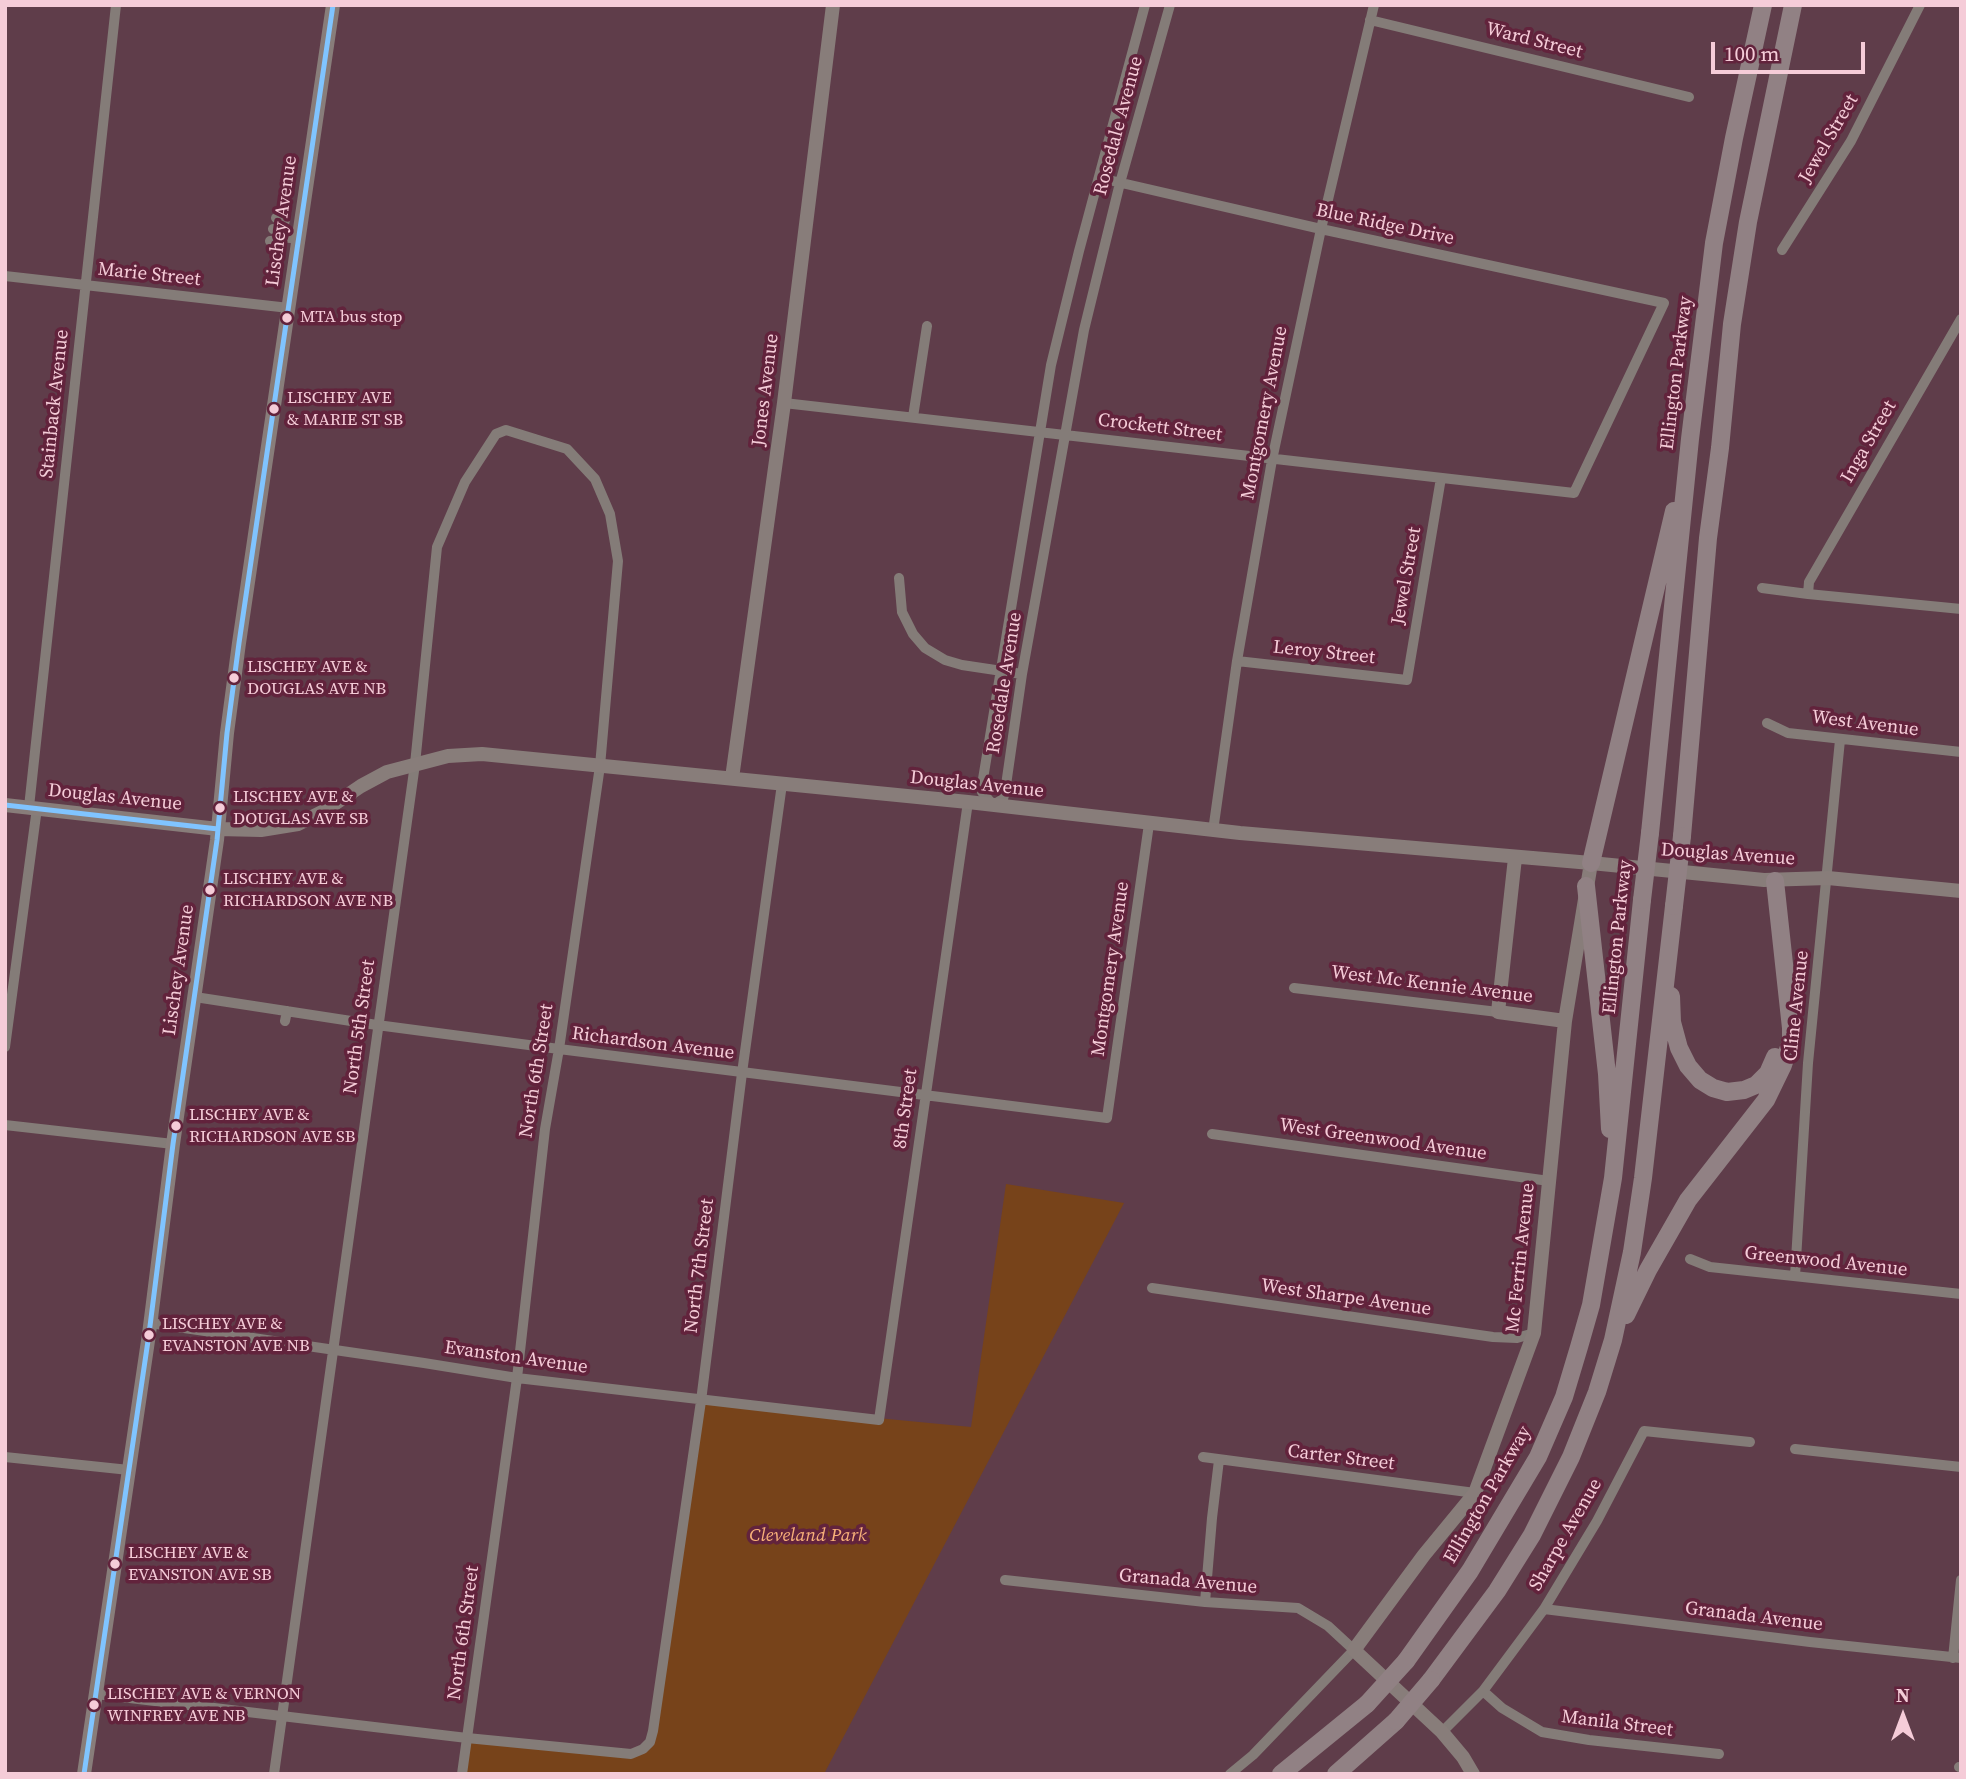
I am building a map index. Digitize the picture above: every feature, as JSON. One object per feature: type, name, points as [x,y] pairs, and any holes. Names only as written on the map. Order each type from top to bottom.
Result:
[{"type":"highway","name":"Ellington Parkway","points":[[1281,1774],[1367,1704],[1406,1661],[1470,1571],[1538,1457],[1564,1397],[1591,1305],[1613,1178],[1677,572],[1683,481],[1714,243],[1763,5]]},
{"type":"highway","points":[[1336,1774],[1396,1721],[1431,1681],[1497,1591],[1542,1516],[1571,1457],[1597,1392],[1613,1340],[1632,1252],[1643,1178],[1682,836],[1708,538],[1732,324],[1748,222],[1793,5]]},
{"type":"highway","points":[[1591,863],[1683,481]]},
{"type":"highway","points":[[1670,936],[1672,1022],[1679,1048],[1688,1066],[1700,1080],[1727,1092],[1745,1090],[1756,1085],[1768,1073],[1776,1053],[1780,1031],[1769,911],[1770,881]]},
{"type":"highway","points":[[1613,1340],[1648,1270],[1688,1200],[1766,1100],[1783,1065],[1791,1041],[1791,1028],[1770,881]]},
{"type":"highway","points":[[1586,886],[1607,1074],[1613,1178]]},
{"type":"street","name":"Stainback Avenue","points":[[5,1046],[33,808],[116,5]]},
{"type":"street","name":"Lischey Avenue","points":[[84,1774],[195,997],[218,829],[236,666],[333,5]]},
{"type":"street","name":"Jones Avenue","points":[[732,778],[784,403],[833,5]]},
{"type":"street","name":"Rosedale Avenue","points":[[1145,5],[1051,365],[982,785],[982,792],[993,805],[1003,799],[1005,792],[1022,674],[1084,330],[1120,183],[1170,5]]},
{"type":"street","name":"Montgomery Avenue","points":[[1213,831],[1237,661],[1272,460],[1321,229],[1374,5]]},
{"type":"street","name":"Jewel Street","points":[[1782,250],[1851,141],[1920,5]]},
{"type":"street","name":"Ward Street","points":[[1370,20],[1689,97]]},
{"type":"street","name":"Blue Ridge Drive","points":[[1100,178],[1664,303],[1574,494]]},
{"type":"street","points":[[270,241],[282,242],[279,232],[285,219],[276,218]]},
{"type":"street","points":[[279,232],[299,239]]},
{"type":"street","name":"Marie Street","points":[[5,276],[289,308]]},
{"type":"street","name":"Inga Street","points":[[1808,594],[1809,582],[1961,318]]},
{"type":"street","points":[[914,418],[927,326]]},
{"type":"street","name":"Crockett Street","points":[[784,403],[1574,494]]},
{"type":"street","name":"North 5th Street","points":[[274,1774],[415,764],[437,547],[465,482],[496,434],[506,430]]},
{"type":"street","name":"North 6th Street","points":[[462,1774],[517,1378],[545,1129],[600,766],[618,561],[610,514],[595,479],[567,449],[506,430]]},
{"type":"street","name":"Jewel Street","points":[[1407,680],[1441,478]]},
{"type":"street","points":[[899,578],[902,612],[912,634],[925,648],[945,660],[1022,674]]},
{"type":"street","points":[[1762,588],[1961,609]]},
{"type":"street","name":"Leroy Street","points":[[1237,661],[1407,680]]},
{"type":"street","name":"West Avenue","points":[[1766,723],[1788,733],[1961,752]]},
{"type":"street","name":"Cline Avenue","points":[[1795,1276],[1808,1063],[1840,740]]},
{"type":"street","name":"Douglas Avenue","points":[[5,805],[218,829],[261,831],[298,824],[387,772],[448,756],[482,754],[968,802],[1213,831],[1770,881],[1828,878],[1961,891]]},
{"type":"street","name":"North 7th Street","points":[[467,1738],[631,1754],[643,1749],[650,1742],[701,1401],[782,784]]},
{"type":"street","name":"8th Street","points":[[879,1420],[968,802]]},
{"type":"street","name":"Montgomery Avenue","points":[[1107,1118],[1149,824]]},
{"type":"street","points":[[1498,1012],[1515,858]]},
{"type":"street","name":"Mc Ferrin Avenue","points":[[1353,1650],[1424,1555],[1475,1493],[1534,1333],[1565,1021],[1591,863]]},
{"type":"street","name":"West Mc Kennie Avenue","points":[[1294,988],[1565,1021]]},
{"type":"street","name":"Richardson Avenue","points":[[195,997],[286,1016],[377,1025],[1107,1118]]},
{"type":"street","points":[[5,1125],[173,1144]]},
{"type":"street","name":"West Greenwood Avenue","points":[[1212,1133],[1549,1181]]},
{"type":"street","name":"Greenwood Avenue","points":[[1690,1259],[1710,1267],[1961,1294]]},
{"type":"street","name":"West Sharpe Avenue","points":[[1152,1288],[1493,1337],[1517,1338],[1534,1333]]},
{"type":"street","name":"Evanston Avenue","points":[[150,1323],[517,1378],[879,1420]]},
{"type":"street","name":"Sharpe Avenue","points":[[1442,1732],[1483,1691],[1544,1609],[1598,1521],[1644,1431],[1750,1442]]},
{"type":"street","points":[[1795,1449],[1961,1466]]},
{"type":"street","points":[[5,1457],[129,1470]]},
{"type":"street","name":"Carter Street","points":[[1203,1457],[1475,1493]]},
{"type":"street","points":[[1205,1602],[1219,1460]]},
{"type":"street","name":"Granada Avenue","points":[[1005,1580],[1205,1602],[1298,1608],[1328,1626],[1353,1650]]},
{"type":"street","points":[[1957,1658],[1961,1580]]},
{"type":"street","name":"Granada Avenue","points":[[1544,1609],[1957,1658]]},
{"type":"street","points":[[1230,1774],[1253,1755],[1353,1650],[1442,1732],[1473,1774]]},
{"type":"street","name":"Manila Street","points":[[1483,1691],[1502,1708],[1542,1732],[1589,1740],[1719,1754]]},
{"type":"street","points":[[96,1694],[467,1738]]},
{"type":"green space","name":"Cleveland Park","points":[[1006,1184],[1124,1203],[824,1774],[462,1774],[467,1738],[631,1754],[645,1743],[653,1731],[701,1401],[971,1427]]},
{"type":"transit line","points":[[84,1774],[149,1334],[173,1144],[217,840],[239,643],[333,5]]},
{"type":"transit line","points":[[5,805],[218,829]]},
{"type":"place","name":"MTA bus stop","points":[[287,318]]},
{"type":"place","name":"LISCHEY AVE & MARIE ST SB","points":[[274,409]]},
{"type":"place","name":"LISCHEY AVE & DOUGLAS AVE NB","points":[[234,678]]},
{"type":"place","name":"LISCHEY AVE & DOUGLAS AVE SB","points":[[220,808]]},
{"type":"place","name":"LISCHEY AVE & RICHARDSON AVE NB","points":[[210,890]]},
{"type":"place","name":"LISCHEY AVE & RICHARDSON AVE SB","points":[[176,1126]]},
{"type":"place","name":"LISCHEY AVE & EVANSTON AVE NB","points":[[149,1335]]},
{"type":"place","name":"LISCHEY AVE & EVANSTON AVE SB","points":[[115,1564]]},
{"type":"place","name":"LISCHEY AVE & VERNON WINFREY AVE NB","points":[[94,1705]]}]
